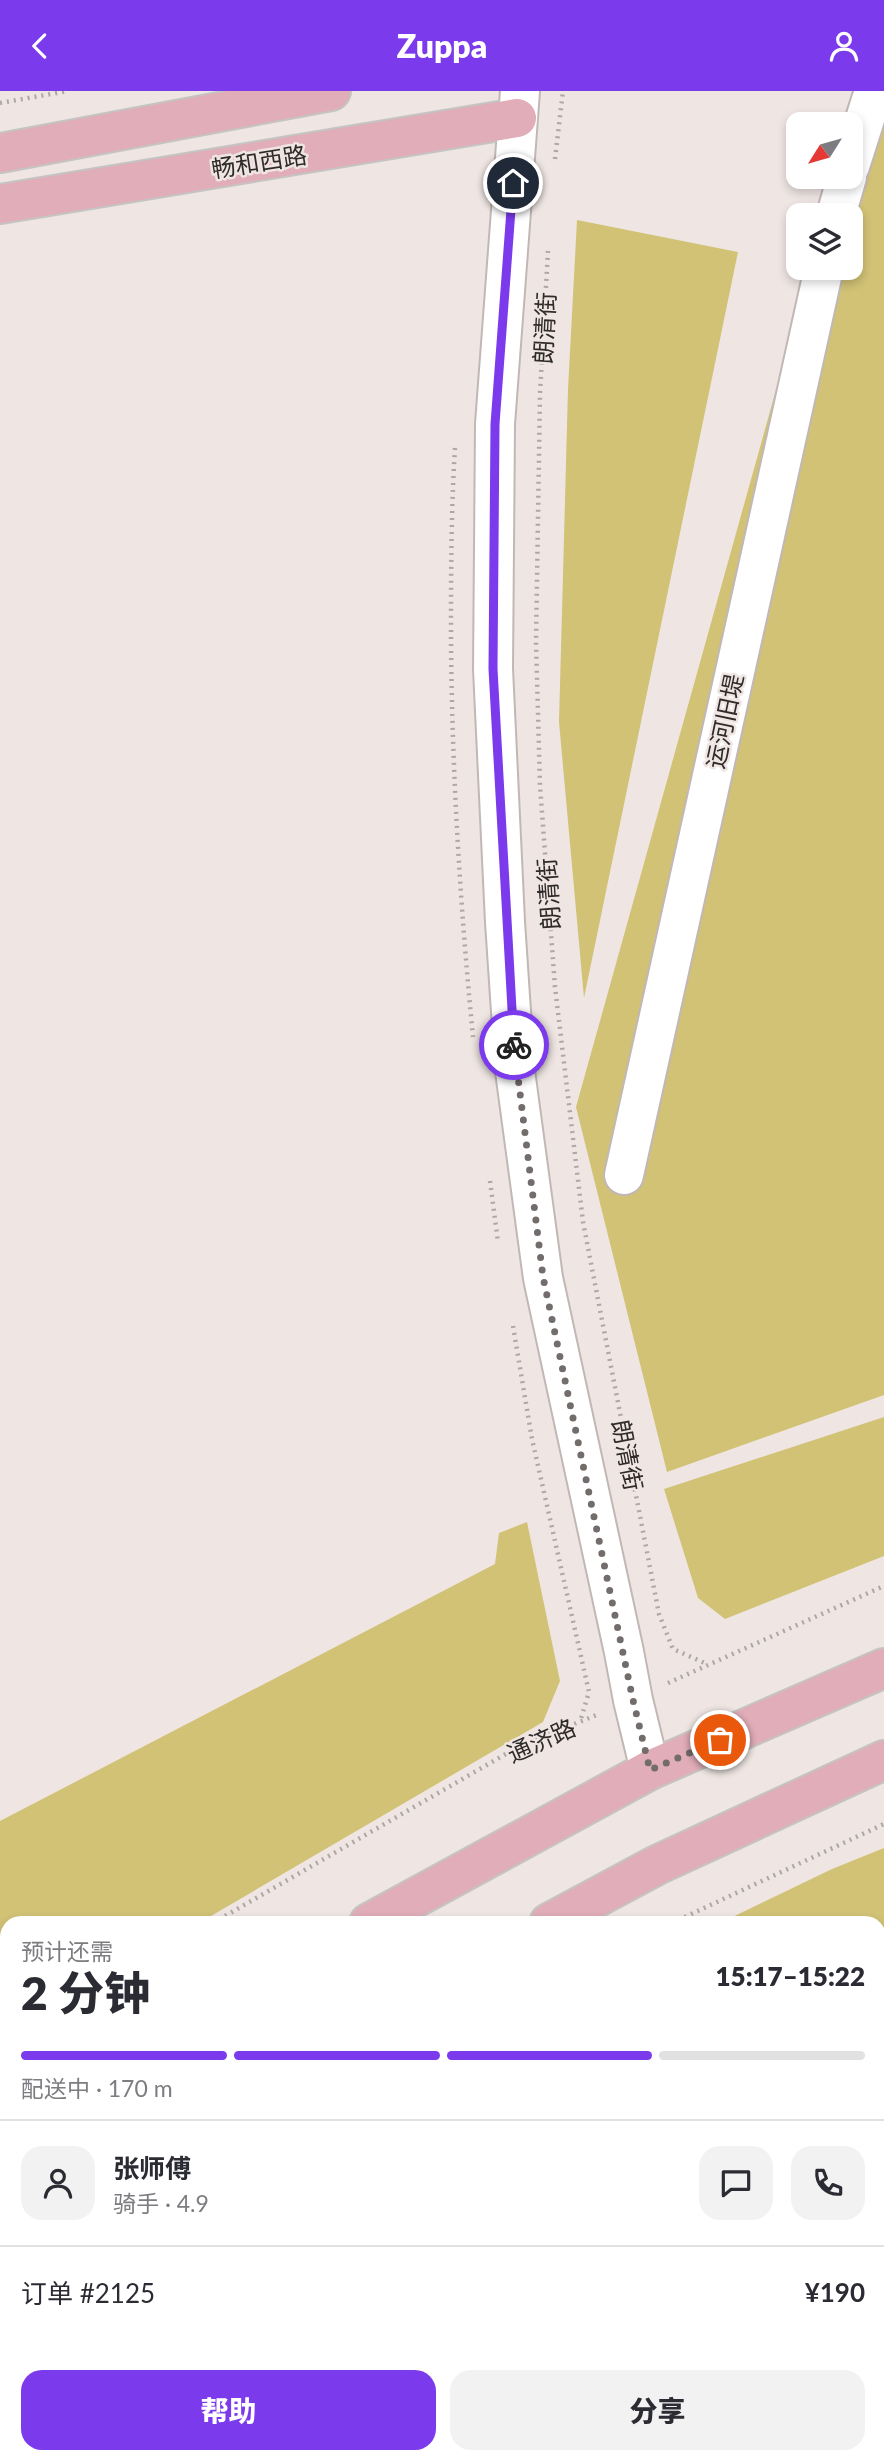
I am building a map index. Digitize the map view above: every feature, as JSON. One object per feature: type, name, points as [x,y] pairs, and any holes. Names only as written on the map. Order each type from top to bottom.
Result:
[{"type":"main road","points":[[0,153],[331,91]]},
{"type":"main road","name":"畅和西路","points":[[0,204],[519,105]]},
{"type":"main road","points":[[382,1916],[650,1770],[884,1668]]},
{"type":"main road","points":[[562,1916],[657,1865],[884,1760]]},
{"type":"street","points":[[863,125],[874,91]]},
{"type":"street","name":"朗清街","points":[[519,105],[495,424],[493,669],[515,1071],[543,1277],[650,1770]]},
{"type":"street","name":"运河旧堤","points":[[624,1175],[821,280]]},
{"type":"path","points":[[0,103],[68,91]]},
{"type":"path","points":[[554,162],[563,91]]},
{"type":"path","name":"朗清街","points":[[548,242],[540,393],[536,642],[540,786],[555,988],[567,1096],[583,1222],[659,1614],[673,1649],[707,1664]]},
{"type":"path","name":"通济路","points":[[225,1916],[518,1747],[633,1700],[707,1664],[884,1586]]},
{"type":"path","points":[[687,1916],[884,1824]]},
{"type":"shaded area","points":[[884,91],[884,1395],[667,1472],[576,1107],[807,280],[863,280],[863,203],[853,203],[857,189],[863,189],[863,168]]},
{"type":"shaded area","points":[[577,220],[738,252],[584,998],[559,722],[568,389]]},
{"type":"shaded area","points":[[884,1417],[884,1556],[725,1619],[698,1598],[664,1489]]},
{"type":"shaded area","points":[[527,1522],[560,1681],[543,1722],[211,1916],[0,1916],[0,1821],[495,1564],[499,1533]]},
{"type":"shaded area","points":[[884,1848],[884,1916],[735,1916],[832,1869]]},
{"type":"way so far","points":[[514,1045],[515,1071],[543,1277],[650,1770],[720,1740]]},
{"type":"route","points":[[513,183],[495,424],[493,669],[505,922],[514,1045]]}]
